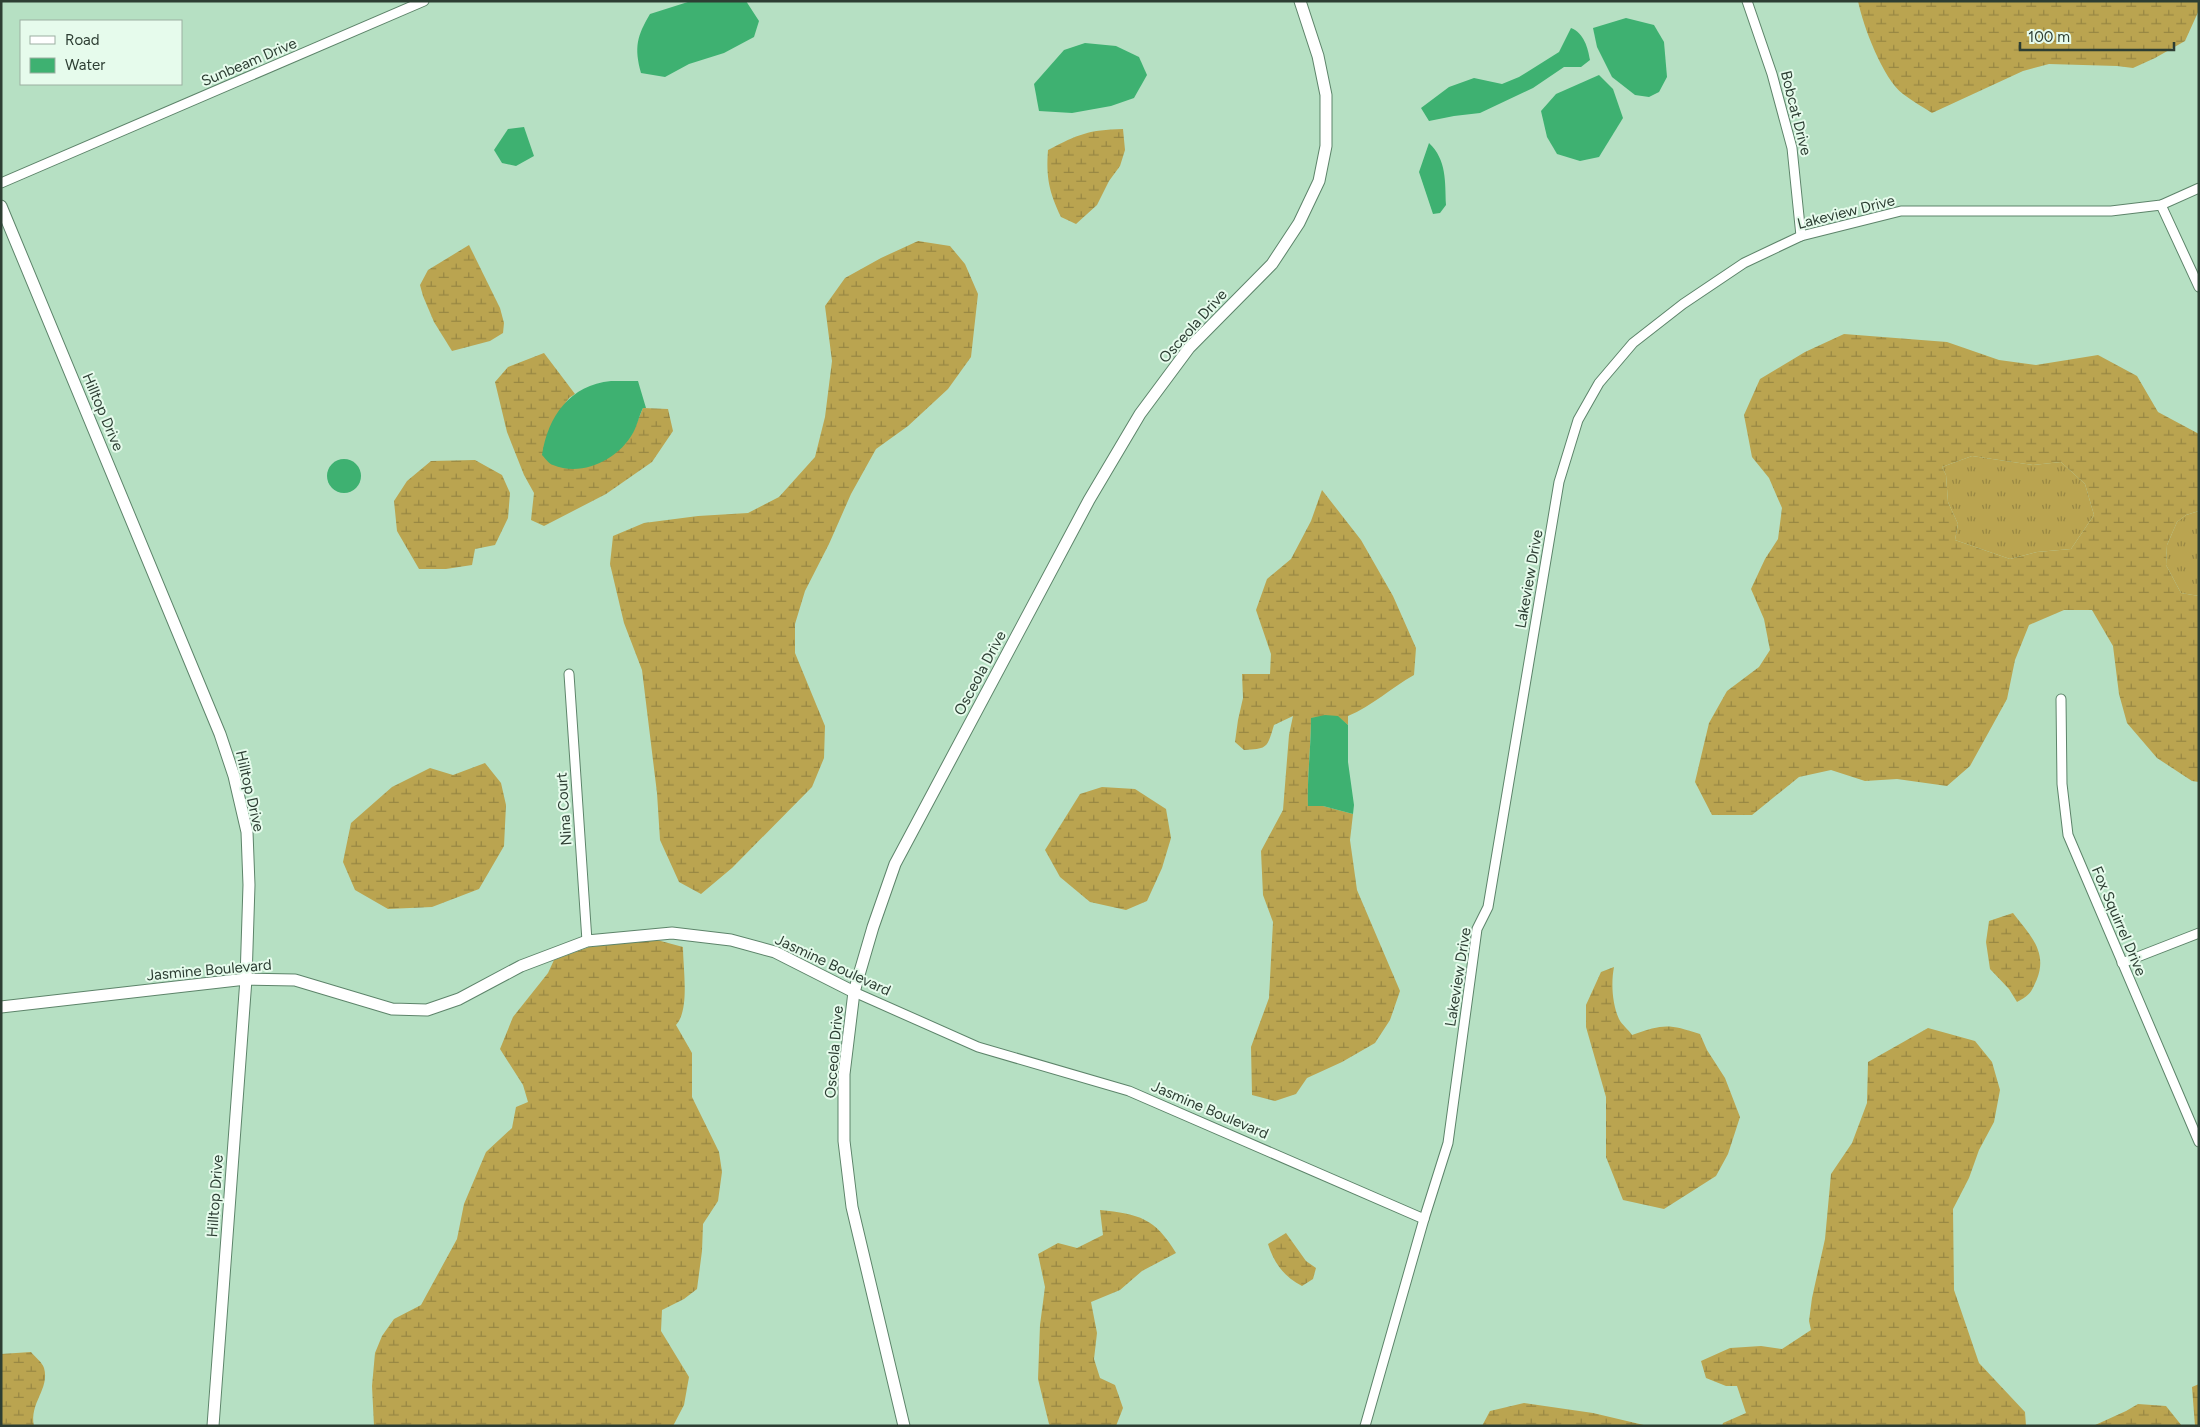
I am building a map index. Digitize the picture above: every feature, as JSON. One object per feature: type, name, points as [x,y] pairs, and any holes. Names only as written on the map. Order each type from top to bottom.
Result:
[{"type":"street","name":"Sunbeam Drive","points":[[1,182],[424,1]]},
{"type":"street","name":"Osceola Drive","points":[[904,1426],[852,1207],[844,1141],[844,1074],[854,992],[873,927],[895,864],[1089,500],[1140,414],[1189,348],[1272,264],[1299,223],[1319,181],[1326,146],[1326,94],[1318,56],[1300,1]]},
{"type":"street","name":"Bobcat Drive","points":[[1746,1],[1775,82],[1792,148],[1801,236]]},
{"type":"street","name":"Lakeview Drive","points":[[1365,1426],[1424,1219],[1448,1143],[1477,929],[1488,907],[1559,482],[1578,420],[1599,383],[1633,343],[1683,304],[1744,263],[1801,236],[1901,211],[2111,210],[2161,205],[2199,188]]},
{"type":"street","points":[[2161,205],[2199,287]]},
{"type":"street","name":"Hilltop Drive","points":[[1,206],[220,734],[234,776],[247,832],[249,885],[246,979],[213,1426]]},
{"type":"street","name":"Nina Court","points":[[569,674],[587,941]]},
{"type":"street","name":"Fox Squirrel Drive","points":[[2062,699],[2062,784],[2068,835],[2199,1142]]},
{"type":"street","name":"Jasmine Boulevard","points":[[1,1007],[246,979],[295,980],[392,1009],[427,1010],[459,998],[521,966],[587,941],[672,933],[731,940],[775,952],[854,992],[978,1047],[1129,1091],[1424,1219]]},
{"type":"street","points":[[2122,963],[2199,933]]},
{"type":"green space","points":[[1858,1],[2199,1],[2199,10],[2185,41],[2133,68],[2049,64],[2023,71],[1932,113],[1903,94],[1888,77],[1869,37]]},
{"type":"green space","points":[[1123,129],[1125,150],[1120,166],[1109,181],[1097,205],[1076,224],[1061,217],[1049,184],[1048,150],[1084,134],[1101,130]]},
{"type":"green space","points":[[918,241],[950,246],[965,264],[978,294],[971,357],[948,389],[908,426],[876,449],[851,494],[829,544],[805,591],[795,624],[795,653],[825,726],[824,758],[812,787],[732,868],[701,894],[679,882],[660,840],[657,793],[642,670],[624,623],[610,564],[613,536],[644,523],[698,516],[748,513],[779,497],[815,457],[825,417],[832,361],[825,306],[845,278],[881,258]]},
{"type":"green space","points":[[469,245],[500,308],[504,323],[503,333],[490,341],[452,351],[434,322],[420,285],[428,270]]},
{"type":"green space","points":[[1844,334],[1947,342],[1999,360],[2036,365],[2098,355],[2137,376],[2158,412],[2199,434],[2199,511],[2186,515],[2177,522],[2167,545],[2166,565],[2181,593],[2199,596],[2199,782],[2192,781],[2157,758],[2127,723],[2119,694],[2113,646],[2092,610],[2064,610],[2029,625],[2015,660],[2007,699],[1970,766],[1947,786],[1897,779],[1865,781],[1831,770],[1799,777],[1752,815],[1712,815],[1695,782],[1709,723],[1727,691],[1759,667],[1770,650],[1764,619],[1751,589],[1765,559],[1778,539],[1782,508],[1769,478],[1752,457],[1744,415],[1760,379],[1805,352]],"holes":[[[1972,456],[2033,465],[2061,462],[2085,484],[2094,515],[2071,549],[2037,552],[2010,559],[1955,540],[1958,524],[1948,502],[1946,475],[1942,467]]]},
{"type":"green space","points":[[544,353],[575,394],[569,398],[557,415],[632,434],[643,408],[668,409],[673,431],[652,462],[606,494],[544,526],[531,520],[534,493],[524,475],[507,432],[495,382],[508,367]]},
{"type":"green space","points":[[1972,456],[2033,465],[2061,462],[2085,484],[2094,515],[2071,549],[2037,552],[2010,559],[1955,540],[1958,524],[1948,502],[1946,475],[1942,467]]},
{"type":"green space","points":[[475,460],[502,475],[510,493],[508,518],[495,545],[475,549],[472,565],[446,569],[419,569],[397,531],[394,501],[407,481],[431,461]]},
{"type":"green space","points":[[1322,490],[1361,540],[1393,596],[1416,648],[1414,675],[1348,716],[1348,725],[1337,716],[1311,718],[1308,806],[1323,806],[1353,814],[1350,840],[1357,890],[1400,991],[1390,1020],[1375,1043],[1342,1062],[1307,1078],[1296,1094],[1275,1101],[1252,1095],[1251,1047],[1269,998],[1273,922],[1263,895],[1261,851],[1283,810],[1289,735],[1293,716],[1274,725],[1268,743],[1262,748],[1244,750],[1235,742],[1243,698],[1242,674],[1270,674],[1271,654],[1256,610],[1267,579],[1291,559],[1311,521]]},
{"type":"green space","points":[[2199,511],[2199,596],[2181,593],[2166,565],[2167,545],[2177,522],[2186,515]]},
{"type":"green space","points":[[485,763],[501,783],[506,805],[504,846],[479,889],[432,907],[388,909],[355,890],[343,862],[351,823],[392,787],[430,768],[453,775]]},
{"type":"green space","points":[[1102,787],[1135,789],[1166,809],[1171,838],[1162,868],[1147,901],[1126,910],[1090,902],[1060,877],[1045,850],[1080,794]]},
{"type":"green space","points":[[2013,913],[2031,936],[2040,960],[2040,969],[2033,988],[2030,993],[2017,1002],[2009,989],[1990,969],[1986,942],[1989,921]]},
{"type":"green space","points":[[657,940],[683,947],[684,999],[683,1009],[676,1025],[692,1053],[692,1097],[719,1152],[722,1172],[718,1201],[703,1224],[697,1289],[684,1299],[662,1310],[661,1331],[689,1377],[684,1405],[673,1426],[374,1426],[372,1386],[375,1353],[382,1336],[394,1319],[421,1305],[457,1239],[464,1204],[486,1152],[512,1128],[516,1107],[528,1102],[523,1085],[500,1049],[513,1017],[548,973],[554,960],[589,947]]},
{"type":"green space","points":[[1614,967],[1612,986],[1617,1013],[1619,1019],[1632,1035],[1659,1027],[1680,1028],[1700,1034],[1707,1050],[1725,1078],[1740,1117],[1728,1154],[1716,1176],[1664,1209],[1623,1200],[1606,1157],[1606,1097],[1586,1027],[1586,1005],[1601,972]]},
{"type":"green space","points":[[1928,1028],[1975,1041],[1992,1062],[2000,1090],[1994,1122],[1979,1150],[1969,1178],[1953,1209],[1954,1290],[1979,1363],[2025,1412],[2026,1426],[1722,1426],[1723,1423],[1746,1413],[1737,1386],[1726,1386],[1706,1378],[1701,1361],[1730,1348],[1761,1346],[1782,1349],[1811,1330],[1809,1321],[1825,1239],[1831,1174],[1852,1143],[1867,1103],[1868,1062]]},
{"type":"green space","points":[[1100,1210],[1125,1213],[1145,1220],[1161,1232],[1176,1253],[1142,1271],[1120,1290],[1091,1302],[1097,1333],[1094,1359],[1100,1378],[1115,1385],[1123,1408],[1116,1426],[1051,1426],[1038,1379],[1040,1325],[1045,1287],[1038,1254],[1058,1243],[1077,1248],[1103,1235]]},
{"type":"green space","points":[[1286,1233],[1306,1261],[1316,1268],[1313,1279],[1302,1286],[1280,1269],[1268,1244]]},
{"type":"green space","points":[[31,1352],[43,1366],[45,1376],[34,1410],[34,1426],[1,1426],[1,1354]]},
{"type":"green space","points":[[2199,1384],[2199,1426],[2195,1426],[2192,1387]]},
{"type":"green space","points":[[1524,1403],[1593,1413],[1648,1426],[1482,1426],[1490,1411]]},
{"type":"green space","points":[[2138,1404],[2166,1406],[2182,1426],[2093,1426],[2126,1411]]},
{"type":"water","points":[[691,1],[746,1],[759,21],[754,37],[724,53],[689,64],[665,77],[641,73],[637,49],[638,42],[650,14]]},
{"type":"water","points":[[1626,18],[1654,25],[1664,42],[1667,77],[1659,92],[1649,97],[1635,95],[1612,77],[1597,47],[1593,28]]},
{"type":"water","points":[[1571,28],[1579,33],[1585,41],[1588,51],[1590,60],[1581,67],[1564,67],[1533,88],[1480,113],[1429,121],[1421,108],[1449,87],[1474,78],[1502,84],[1519,77],[1559,52]]},
{"type":"water","points":[[1085,43],[1116,46],[1139,57],[1147,75],[1134,98],[1111,106],[1072,113],[1039,111],[1034,84],[1064,50]]},
{"type":"water","points":[[1599,75],[1613,89],[1623,118],[1599,157],[1580,161],[1557,154],[1547,137],[1541,111],[1556,94]]},
{"type":"water","points":[[524,127],[534,156],[516,166],[502,163],[494,150],[508,129]]},
{"type":"water","points":[[1429,143],[1442,164],[1446,205],[1440,213],[1433,214],[1419,172]]},
{"type":"water","points":[[611,381],[638,381],[646,408],[643,408],[634,430],[626,443],[609,458],[587,467],[576,469],[564,468],[550,463],[542,455],[545,441],[563,405],[584,389]]},
{"type":"water","points":[[344,459],[356,464],[361,476],[356,488],[344,493],[332,488],[327,476],[332,464]]},
{"type":"water","points":[[1325,715],[1338,716],[1348,725],[1348,762],[1354,805],[1353,814],[1323,806],[1308,806],[1311,718]]}]
